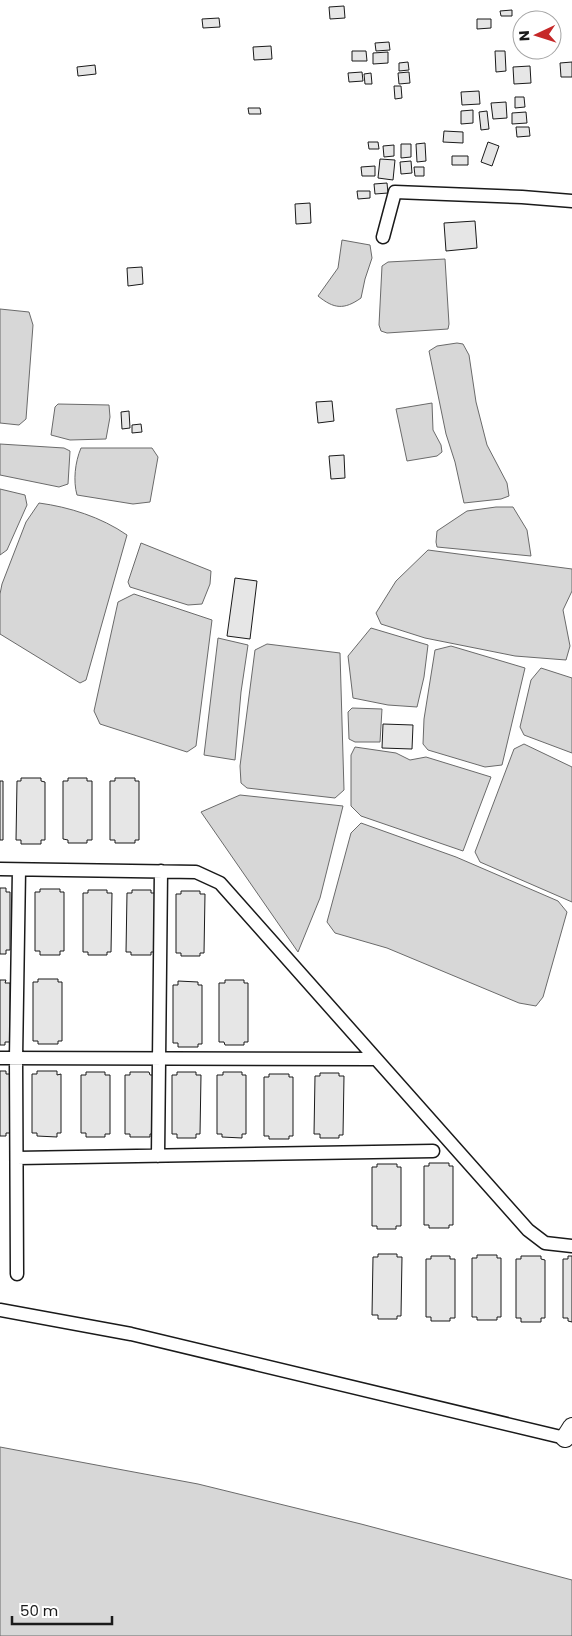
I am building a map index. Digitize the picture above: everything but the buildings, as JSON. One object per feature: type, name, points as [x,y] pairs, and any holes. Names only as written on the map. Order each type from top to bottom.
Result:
[{"type":"street","points":[[383,237],[395,192],[572,201]]},
{"type":"street","points":[[0,869],[196,872],[220,883],[528,1230],[545,1243],[572,1246]]},
{"type":"street","points":[[17,1274],[16,1058],[19,870]]},
{"type":"street","points":[[158,1156],[160,871]]},
{"type":"street","points":[[0,1058],[376,1059]]},
{"type":"street","points":[[17,1158],[433,1151]]},
{"type":"street","points":[[0,1310],[131,1334],[569,1433]]},
{"type":"shaded area","points":[[342,240],[370,245],[372,258],[361,298],[349,305],[334,306],[318,296],[338,268]]},
{"type":"shaded area","points":[[445,259],[448,329],[387,333],[381,331],[379,325],[382,266],[388,262]]},
{"type":"shaded area","points":[[0,309],[29,312],[33,325],[26,419],[19,425],[0,423]]},
{"type":"shaded area","points":[[463,344],[469,355],[476,402],[487,445],[507,483],[509,496],[501,499],[464,503],[455,462],[446,434],[429,351],[437,346]]},
{"type":"shaded area","points":[[432,403],[433,430],[441,445],[442,452],[437,456],[407,461],[396,409]]},
{"type":"shaded area","points":[[58,404],[109,405],[110,417],[106,439],[70,440],[51,435],[55,407]]},
{"type":"shaded area","points":[[0,444],[64,448],[70,451],[68,484],[59,487],[0,475]]},
{"type":"shaded area","points":[[81,448],[152,448],[158,457],[150,502],[133,504],[77,495],[75,472]]},
{"type":"shaded area","points":[[0,489],[25,495],[27,505],[7,550],[0,555]]},
{"type":"shaded area","points":[[39,503],[62,507],[84,514],[106,523],[127,535],[86,680],[80,683],[0,634],[0,594],[2,584],[26,522]]},
{"type":"shaded area","points":[[513,507],[527,530],[531,556],[437,547],[437,531],[467,511]]},
{"type":"shaded area","points":[[141,543],[211,571],[210,584],[202,604],[188,605],[130,587],[128,582]]},
{"type":"shaded area","points":[[428,550],[572,569],[572,591],[563,610],[570,646],[566,660],[515,656],[425,638],[381,624],[376,613],[396,581]]},
{"type":"shaded area","points":[[134,594],[212,620],[196,746],[187,752],[100,724],[94,711],[118,602]]},
{"type":"shaded area","points":[[371,628],[428,645],[424,677],[417,707],[388,705],[353,698],[348,656]]},
{"type":"shaded area","points":[[218,638],[248,645],[241,692],[235,760],[204,755]]},
{"type":"shaded area","points":[[267,644],[340,653],[344,790],[335,798],[247,788],[241,783],[240,766],[255,650]]},
{"type":"shaded area","points":[[451,646],[525,668],[502,765],[485,767],[428,750],[423,744],[424,719],[435,650]]},
{"type":"shaded area","points":[[541,668],[572,678],[572,753],[524,735],[520,727],[531,680]]},
{"type":"shaded area","points":[[352,708],[382,709],[380,742],[355,742],[349,739],[348,712]]},
{"type":"shaded area","points":[[524,744],[572,767],[572,902],[480,862],[475,852],[514,749]]},
{"type":"shaded area","points":[[355,747],[396,753],[410,760],[426,757],[491,777],[463,851],[361,816],[351,806],[351,755]]},
{"type":"shaded area","points":[[240,795],[343,806],[320,898],[298,952],[201,812]]},
{"type":"shaded area","points":[[361,823],[456,857],[558,901],[567,912],[543,997],[536,1006],[519,1003],[387,948],[335,933],[327,922],[351,833]]},
{"type":"shaded area","points":[[0,1447],[198,1484],[361,1524],[572,1580],[572,1636],[0,1636]]}]
